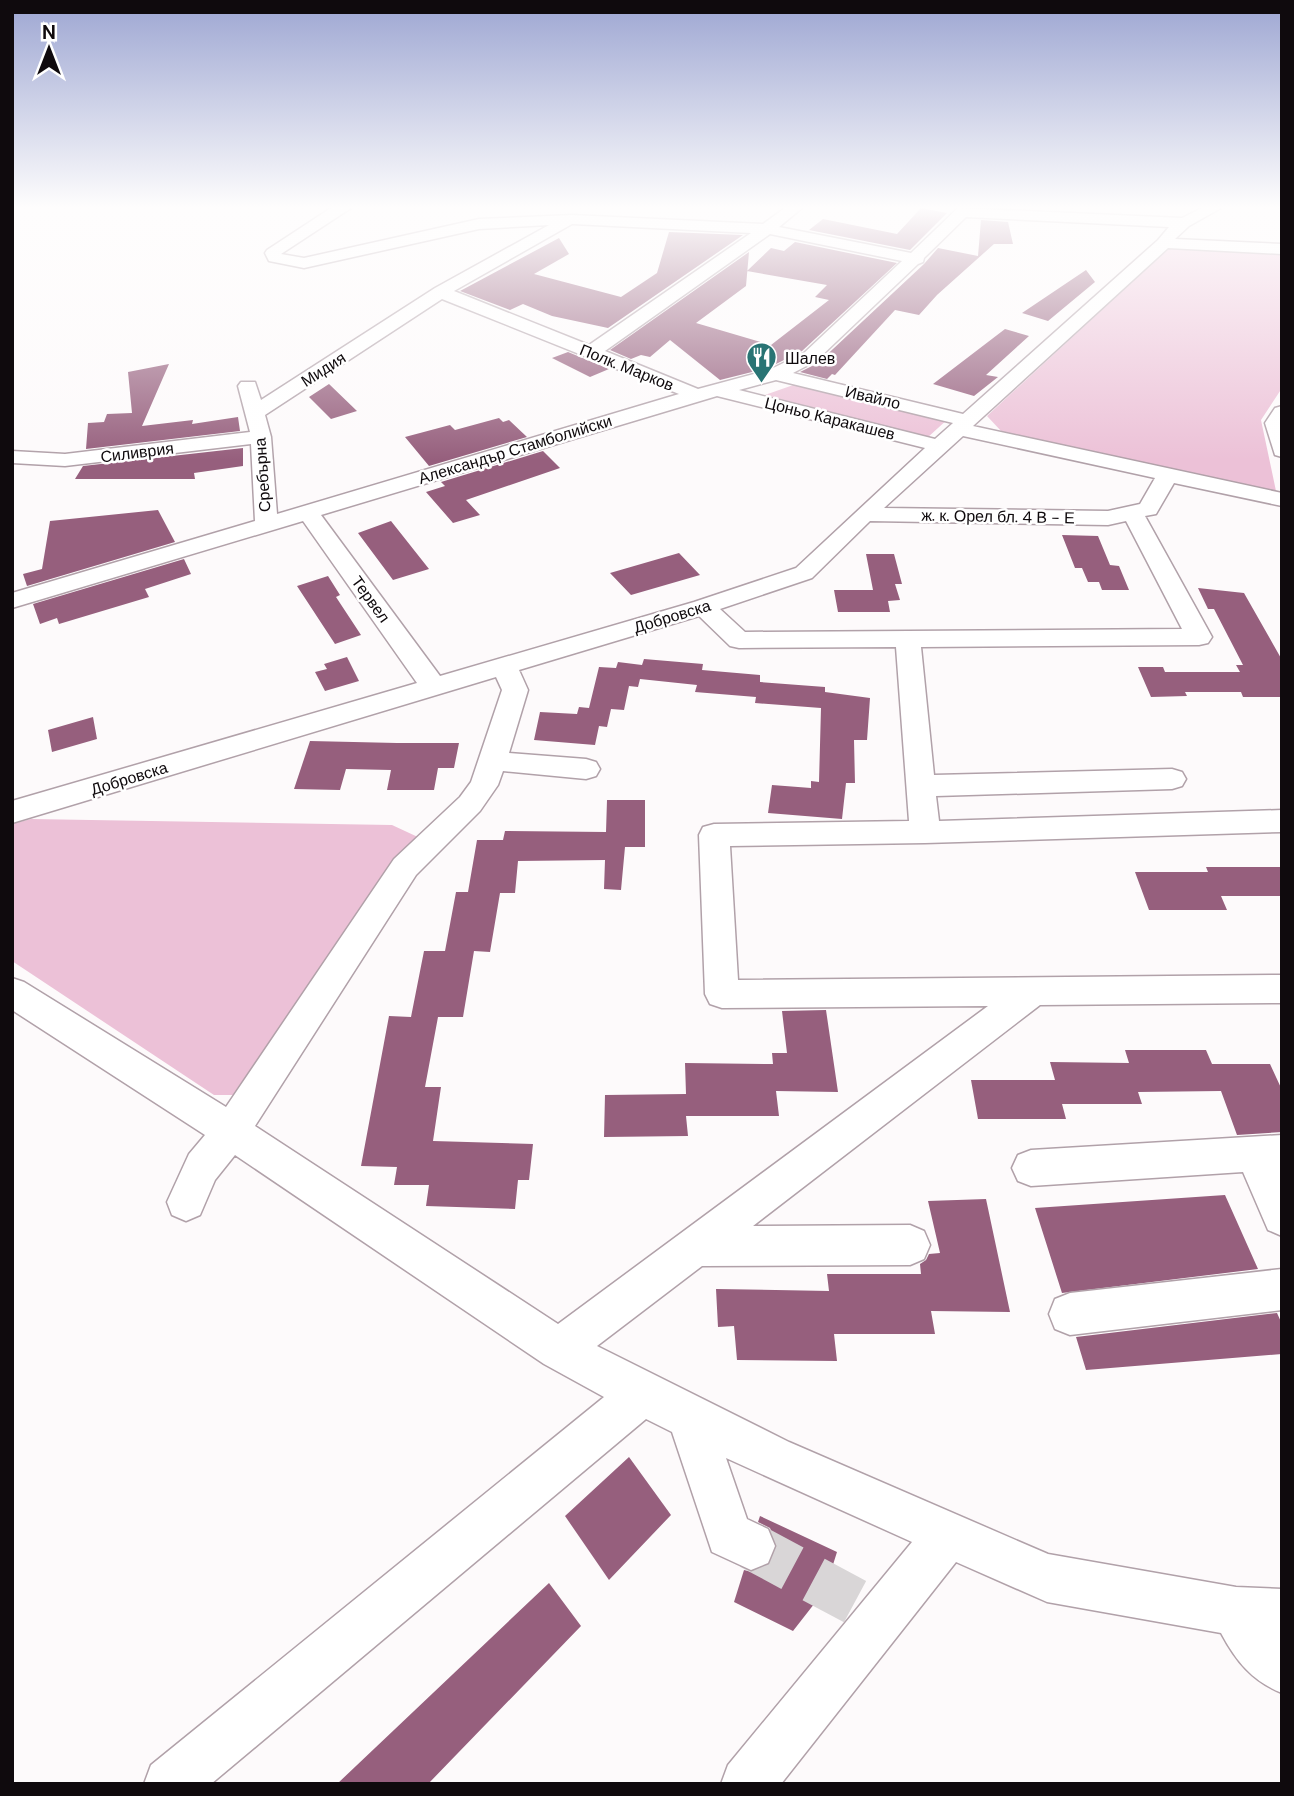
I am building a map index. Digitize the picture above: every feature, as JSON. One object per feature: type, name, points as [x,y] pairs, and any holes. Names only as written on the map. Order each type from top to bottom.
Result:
[{"type":"street","name":"Полк. Марков","points":[[441,292],[697,395]]},
{"type":"street","name":"Мидия","points":[[255,413],[441,292]]},
{"type":"street","points":[[590,353],[678,292]]},
{"type":"street","name":"Александър Стамболийски","points":[[12,601],[697,395],[776,374],[810,357],[881,292]]},
{"type":"street","name":"Добровска","points":[[12,812],[703,607],[804,573],[864,514],[1109,292]]},
{"type":"street","name":"Ивайло","points":[[776,374],[965,425],[1282,500]]},
{"type":"street","name":"Сребърна","points":[[247,386],[261,437],[266,524]]},
{"type":"street","name":"Цоньо Каракашев","points":[[721,390],[940,446]]},
{"type":"street","points":[[1282,412],[1275,423],[1282,451]]},
{"type":"street","name":"Силиврия","points":[[12,457],[65,460],[261,437]]},
{"type":"street","points":[[703,607],[739,640],[1199,637],[1132,512],[1148,509],[1168,475]]},
{"type":"street","name":"Тервел","points":[[307,511],[434,687]]},
{"type":"street","name":"ж. к. Орел бл. 4 В - Е","points":[[864,514],[1108,518],[1132,512]]},
{"type":"street","points":[[908,639],[925,832]]},
{"type":"street","points":[[186,1202],[202,1167],[231,1131],[405,867],[470,804],[484,785],[515,690],[504,666]]},
{"type":"street","points":[[492,760],[586,769]]},
{"type":"street","points":[[921,786],[1172,779]]},
{"type":"street","points":[[1282,821],[925,832],[714,835],[722,994],[1282,989]]},
{"type":"street","points":[[12,992],[231,1131],[559,1349],[642,1394],[773,1458],[1047,1578],[1259,1612],[1254,1644],[1282,1668]]},
{"type":"street","points":[[559,1349],[1032,992]]},
{"type":"street","points":[[1031,1168],[1268,1153],[1282,1217]]},
{"type":"street","points":[[695,1246],[910,1245]]},
{"type":"street","points":[[1070,1314],[1282,1289]]},
{"type":"street","points":[[170,1784],[642,1394]]},
{"type":"street","points":[[689,1417],[729,1535],[751,1546]]},
{"type":"street","points":[[747,1784],[948,1535]]},
{"type":"shaded area","points":[[1121,292],[1282,292],[1282,388],[1261,420],[1276,491],[1175,473],[1002,432],[987,416]]},
{"type":"shaded area","points":[[799,383],[949,418],[927,438],[759,397]]},
{"type":"shaded area","points":[[31,819],[392,825],[420,838],[234,1095],[214,1095],[12,961],[12,824]]},
{"type":"building","points":[[462,292],[601,292],[621,297],[629,292],[661,292],[608,328],[552,316],[523,304],[510,310]]},
{"type":"building","points":[[693,292],[738,292],[696,323],[771,345],[829,300],[815,297],[820,292],[866,292],[802,351],[768,368],[720,380],[670,340],[650,357],[641,355],[631,359],[610,350]]},
{"type":"building","points":[[894,292],[941,292],[919,315],[895,310],[835,375],[832,374],[827,379],[800,372],[818,363]]},
{"type":"building","points":[[1054,292],[1083,292],[1048,321],[1022,313]]},
{"type":"building","points":[[1005,329],[1029,336],[986,375],[998,377],[974,396],[933,384]]},
{"type":"building","points":[[568,352],[609,369],[590,377],[552,358]]},
{"type":"building","points":[[169,364],[142,426],[193,420],[192,424],[238,417],[240,431],[86,449],[88,423],[104,422],[107,414],[132,413],[128,372]]},
{"type":"building","points":[[329,384],[357,411],[331,419],[309,397]]},
{"type":"building","points":[[499,418],[503,422],[509,420],[527,437],[429,466],[405,437],[450,425],[455,430]]},
{"type":"building","points":[[243,448],[243,466],[194,473],[195,479],[75,479],[83,466]]},
{"type":"building","points":[[543,451],[560,468],[466,500],[480,515],[453,523],[426,492],[445,486],[441,482]]},
{"type":"building","points":[[158,510],[175,542],[27,586],[23,574],[42,569],[50,521]]},
{"type":"building","points":[[391,521],[429,569],[393,580],[358,533]]},
{"type":"building","points":[[1062,535],[1098,536],[1110,565],[1119,566],[1129,590],[1102,590],[1099,582],[1088,582],[1082,568],[1075,568]]},
{"type":"building","points":[[679,553],[700,575],[631,595],[610,573]]},
{"type":"building","points":[[866,554],[894,554],[902,584],[895,584],[900,600],[888,601],[890,612],[838,612],[834,590],[873,590]]},
{"type":"building","points":[[184,559],[191,574],[145,589],[149,597],[59,624],[57,618],[40,624],[33,604]]},
{"type":"building","points":[[328,576],[340,595],[336,597],[361,635],[335,644],[297,586]]},
{"type":"building","points":[[1198,588],[1244,593],[1282,660],[1282,697],[1243,697],[1241,692],[1185,692],[1187,696],[1151,697],[1138,667],[1163,667],[1165,672],[1240,672],[1236,665],[1243,665],[1214,609],[1208,609]]},
{"type":"building","points":[[347,657],[359,681],[325,691],[315,672],[327,669],[324,664]]},
{"type":"building","points":[[644,659],[703,664],[702,670],[760,675],[760,682],[825,687],[825,692],[870,698],[867,740],[854,740],[855,783],[846,783],[842,819],[768,813],[772,785],[811,788],[811,781],[819,782],[821,708],[755,703],[756,697],[695,692],[697,685],[640,679],[638,687],[629,686],[624,710],[611,709],[607,727],[599,726],[595,745],[534,740],[540,712],[577,714],[579,707],[589,708],[599,667],[616,668],[618,662],[642,665]]},
{"type":"building","points":[[93,717],[97,739],[52,752],[48,730]]},
{"type":"building","points":[[310,741],[459,743],[454,768],[438,768],[434,790],[387,790],[391,770],[346,769],[340,790],[294,789]]},
{"type":"building","points":[[607,800],[645,800],[645,847],[625,847],[621,890],[604,889],[605,860],[518,861],[515,893],[500,893],[490,952],[474,951],[463,1017],[438,1017],[425,1087],[441,1087],[433,1141],[533,1144],[529,1180],[518,1180],[515,1209],[426,1206],[429,1185],[394,1185],[397,1167],[361,1166],[389,1016],[411,1017],[424,951],[445,951],[456,892],[468,892],[477,840],[503,840],[505,831],[606,832]]},
{"type":"building","points":[[1206,867],[1282,867],[1282,896],[1221,896],[1227,910],[1149,910],[1135,872],[1208,872]]},
{"type":"building","points":[[826,1010],[838,1092],[776,1091],[779,1116],[686,1116],[688,1136],[604,1137],[605,1095],[686,1094],[685,1063],[773,1064],[772,1053],[787,1053],[782,1011]]},
{"type":"building","points":[[1125,1050],[1206,1050],[1212,1064],[1270,1064],[1282,1090],[1282,1132],[1237,1135],[1221,1091],[1138,1092],[1142,1104],[1062,1104],[1066,1119],[978,1119],[971,1080],[1055,1080],[1050,1062],[1129,1063]]},
{"type":"building","points":[[1225,1195],[1258,1269],[1062,1293],[1035,1208]]},
{"type":"building","points":[[986,1199],[1010,1312],[931,1311],[935,1334],[834,1334],[837,1361],[737,1360],[734,1326],[718,1327],[716,1289],[829,1291],[827,1274],[921,1274],[920,1264],[929,1254],[940,1253],[928,1201]]},
{"type":"building","points":[[1277,1313],[1282,1324],[1282,1354],[1086,1370],[1076,1337]]},
{"type":"building","points":[[629,1457],[671,1515],[609,1580],[565,1516]]},
{"type":"building","points":[[760,1516],[837,1552],[825,1590],[793,1631],[734,1602],[744,1570],[752,1572],[769,1565],[777,1547],[770,1528],[758,1522]]},
{"type":"building","points":[[549,1583],[581,1626],[428,1784],[337,1784]]},
{"type":"tunnel","points":[[751,1546],[882,1616]]},
{"type":"place","name":"Шалев","points":[[762,385]]}]
